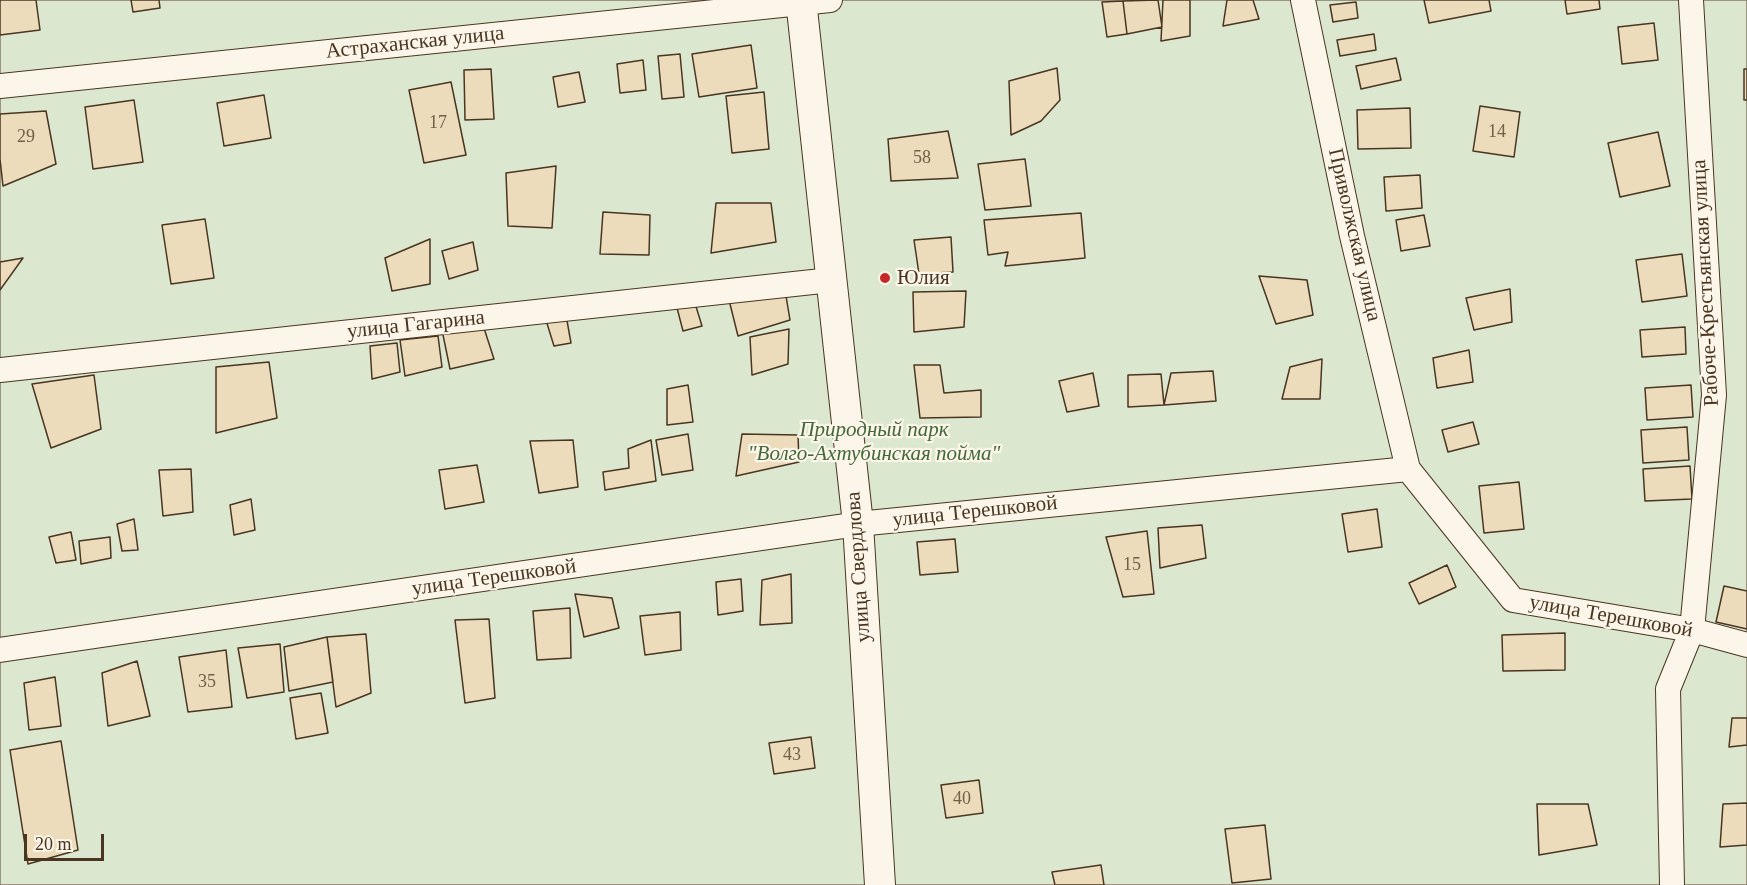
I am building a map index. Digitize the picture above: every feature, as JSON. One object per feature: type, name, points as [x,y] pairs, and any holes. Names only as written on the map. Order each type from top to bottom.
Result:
[{"type":"street","name":"Приволжская улица","points":[[1303,0],[1352,236],[1408,469]]},
{"type":"street","name":"Рабоче-Крестьянская улица","points":[[1672,885],[1668,689],[1692,630],[1714,395],[1691,0]]},
{"type":"street","name":"Астраханская улица","points":[[0,86],[811,1]]},
{"type":"street","name":"улица Свердлова","points":[[811,1],[831,280],[858,524],[880,885]]},
{"type":"street","name":"улица Гагарина","points":[[0,370],[831,280]]},
{"type":"street","name":"улица Терешковой","points":[[0,650],[858,524],[1408,469],[1513,600],[1692,630],[1747,645]]},
{"type":"green space","name":"Природный парк \"Волго-Ахтубинская пойма\"","points":[[0,0],[1747,0],[1747,885],[0,885]]},
{"type":"building","points":[[0,0],[36,0],[40,30],[0,35]]},
{"type":"building","points":[[131,0],[159,0],[160,8],[133,12]]},
{"type":"building","points":[[1158,0],[1162,27],[1127,34],[1123,1]]},
{"type":"building","points":[[1163,0],[1190,0],[1190,36],[1161,41]]},
{"type":"building","points":[[1227,0],[1253,0],[1259,19],[1223,26]]},
{"type":"building","points":[[1424,0],[1489,0],[1491,11],[1429,23]]},
{"type":"building","points":[[1565,0],[1599,0],[1600,9],[1567,14]]},
{"type":"building","points":[[1123,1],[1127,34],[1107,37],[1102,2]]},
{"type":"building","points":[[1356,2],[1358,18],[1333,22],[1330,5]]},
{"type":"building","points":[[1654,23],[1658,60],[1622,64],[1618,27]]},
{"type":"building","points":[[1374,34],[1376,50],[1340,56],[1337,40]]},
{"type":"building","points":[[751,45],[757,88],[699,97],[692,54]]},
{"type":"building","points":[[680,54],[684,97],[662,99],[658,56]]},
{"type":"building","points":[[1396,58],[1401,80],[1361,89],[1356,66]]},
{"type":"building","points":[[643,60],[646,90],[620,93],[617,64]]},
{"type":"building","points":[[1057,68],[1060,100],[1041,121],[1011,135],[1009,81]]},
{"type":"building","points":[[491,69],[494,119],[465,120],[464,70]]},
{"type":"building","points":[[1744,69],[1747,69],[1747,100],[1744,100]]},
{"type":"building","points":[[579,72],[585,102],[558,107],[553,77]]},
{"type":"building","points":[[451,82],[466,155],[424,163],[409,90]]},
{"type":"building","points":[[764,92],[769,149],[732,153],[726,96]]},
{"type":"building","points":[[264,95],[271,138],[224,146],[217,103]]},
{"type":"building","points":[[134,100],[143,162],[93,169],[85,107]]},
{"type":"building","points":[[1480,106],[1520,112],[1514,157],[1473,151]]},
{"type":"building","points":[[1410,108],[1411,148],[1358,149],[1357,110]]},
{"type":"building","points":[[46,111],[56,164],[3,186],[0,159],[0,114]]},
{"type":"building","points":[[948,131],[958,178],[891,181],[888,139]]},
{"type":"building","points":[[1658,132],[1670,186],[1620,197],[1608,143]]},
{"type":"building","points":[[1025,159],[1031,206],[985,210],[978,164]]},
{"type":"building","points":[[556,166],[552,228],[508,226],[506,173]]},
{"type":"building","points":[[1420,175],[1422,208],[1386,211],[1384,177]]},
{"type":"building","points":[[716,203],[771,203],[776,242],[711,253]]},
{"type":"building","points":[[603,212],[650,215],[649,255],[600,254]]},
{"type":"building","points":[[1081,213],[1085,258],[1005,266],[1008,252],[988,255],[984,220]]},
{"type":"building","points":[[1424,215],[1430,246],[1401,251],[1396,220]]},
{"type":"building","points":[[205,219],[214,278],[171,284],[162,225]]},
{"type":"building","points":[[951,237],[953,272],[919,274],[914,240]]},
{"type":"building","points":[[430,239],[430,284],[392,291],[385,258]]},
{"type":"building","points":[[473,242],[478,270],[449,279],[442,251]]},
{"type":"building","points":[[1682,254],[1687,296],[1642,302],[1636,260]]},
{"type":"building","points":[[23,258],[0,290],[0,262]]},
{"type":"building","points":[[1259,276],[1307,280],[1313,315],[1276,324]]},
{"type":"building","points":[[1510,289],[1512,322],[1474,330],[1466,298]]},
{"type":"building","points":[[785,290],[790,320],[738,336],[728,296]]},
{"type":"building","points":[[966,291],[964,327],[914,332],[913,292]]},
{"type":"building","points":[[694,300],[702,326],[683,331],[676,304]]},
{"type":"building","points":[[566,315],[571,343],[554,346],[545,317]]},
{"type":"building","points":[[483,325],[494,359],[450,369],[442,330]]},
{"type":"building","points":[[1685,327],[1686,354],[1642,357],[1640,330]]},
{"type":"building","points":[[789,329],[788,364],[752,375],[750,337]]},
{"type":"building","points":[[438,336],[442,367],[405,376],[400,340]]},
{"type":"building","points":[[397,343],[400,372],[372,379],[370,346]]},
{"type":"building","points":[[1469,350],[1473,382],[1437,388],[1433,358]]},
{"type":"building","points":[[1322,359],[1320,399],[1282,399],[1290,367]]},
{"type":"building","points":[[269,362],[277,418],[216,433],[216,367]]},
{"type":"building","points":[[914,365],[940,365],[944,393],[981,390],[981,417],[920,418]]},
{"type":"building","points":[[1213,371],[1216,401],[1164,405],[1171,373]]},
{"type":"building","points":[[1093,373],[1099,406],[1067,412],[1059,381]]},
{"type":"building","points":[[1161,374],[1164,405],[1128,407],[1128,375]]},
{"type":"building","points":[[94,375],[101,429],[51,448],[32,384]]},
{"type":"building","points":[[688,385],[693,422],[667,425],[667,389]]},
{"type":"building","points":[[1691,385],[1693,417],[1647,420],[1645,388]]},
{"type":"building","points":[[1473,422],[1479,444],[1448,452],[1442,430]]},
{"type":"building","points":[[1687,427],[1689,460],[1643,463],[1641,430]]},
{"type":"building","points":[[688,434],[693,470],[662,475],[656,440]]},
{"type":"building","points":[[742,434],[798,435],[799,462],[736,476]]},
{"type":"building","points":[[573,440],[578,487],[539,493],[530,441]]},
{"type":"building","points":[[651,440],[656,481],[605,490],[603,472],[629,468],[628,449]]},
{"type":"building","points":[[477,465],[484,502],[445,509],[439,470]]},
{"type":"building","points":[[1690,466],[1692,499],[1645,501],[1643,469]]},
{"type":"building","points":[[191,469],[193,512],[163,516],[159,470]]},
{"type":"building","points":[[1519,482],[1524,529],[1484,533],[1479,486]]},
{"type":"building","points":[[251,499],[255,530],[234,535],[230,505]]},
{"type":"building","points":[[1377,509],[1382,547],[1348,552],[1342,514]]},
{"type":"building","points":[[134,519],[138,550],[122,551],[117,524]]},
{"type":"building","points":[[1202,525],[1206,558],[1160,568],[1158,528]]},
{"type":"building","points":[[1147,531],[1154,594],[1123,597],[1106,537]]},
{"type":"building","points":[[71,532],[76,560],[56,563],[49,537]]},
{"type":"building","points":[[110,537],[111,558],[81,564],[79,541]]},
{"type":"building","points":[[955,539],[958,572],[920,575],[917,542]]},
{"type":"building","points":[[1447,565],[1456,587],[1419,604],[1409,583]]},
{"type":"building","points":[[791,574],[792,623],[760,625],[762,580]]},
{"type":"building","points":[[741,579],[743,611],[718,615],[716,582]]},
{"type":"building","points":[[1724,586],[1747,591],[1747,629],[1716,622]]},
{"type":"building","points":[[575,594],[612,598],[619,628],[584,637]]},
{"type":"building","points":[[570,608],[571,658],[537,660],[533,611]]},
{"type":"building","points":[[680,612],[681,650],[645,655],[640,616]]},
{"type":"building","points":[[489,619],[495,698],[465,703],[455,620]]},
{"type":"building","points":[[1565,633],[1565,670],[1503,671],[1502,635]]},
{"type":"building","points":[[366,634],[371,693],[336,707],[327,637]]},
{"type":"building","points":[[327,637],[333,682],[289,691],[284,647]]},
{"type":"building","points":[[280,644],[284,692],[247,698],[238,648]]},
{"type":"building","points":[[226,650],[232,707],[188,712],[179,657]]},
{"type":"building","points":[[137,661],[150,716],[108,726],[102,673]]},
{"type":"building","points":[[55,677],[61,726],[29,730],[24,683]]},
{"type":"building","points":[[321,693],[328,733],[296,739],[290,698]]},
{"type":"building","points":[[1732,718],[1747,718],[1747,745],[1729,747]]},
{"type":"building","points":[[811,737],[815,768],[774,774],[769,743]]},
{"type":"building","points":[[61,741],[78,850],[28,864],[10,750]]},
{"type":"building","points":[[979,780],[983,813],[946,818],[941,785]]},
{"type":"building","points":[[1747,803],[1747,845],[1720,847],[1723,804]]},
{"type":"building","points":[[1537,804],[1588,804],[1597,845],[1539,855]]},
{"type":"building","points":[[1265,825],[1271,879],[1232,883],[1225,829]]},
{"type":"building","points":[[1101,865],[1104,885],[1055,885],[1052,872]]},
{"type":"place","name":"Юлия","points":[[885,278]]}]
